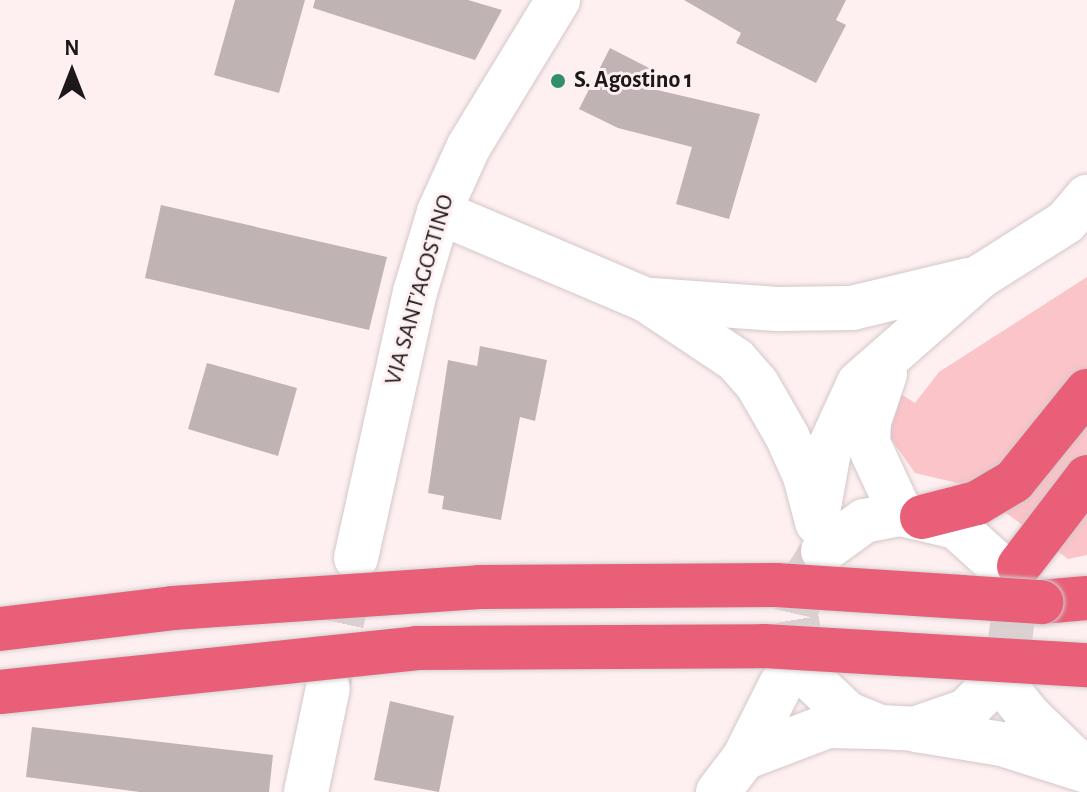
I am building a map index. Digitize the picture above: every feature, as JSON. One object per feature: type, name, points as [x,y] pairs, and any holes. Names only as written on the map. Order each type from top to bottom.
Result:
[{"type":"highway","points":[[911,515],[977,503],[1014,481],[1087,391]]},
{"type":"highway","points":[[1018,577],[1087,477]]},
{"type":"highway","points":[[1018,577],[1087,604]]},
{"type":"highway","points":[[0,629],[173,608],[479,587],[776,585],[1018,577],[1087,598]]},
{"type":"highway","points":[[0,692],[416,648],[764,646],[1087,665]]},
{"type":"street","name":"VIA SANT'AGOSTINO","points":[[356,558],[393,383],[439,212],[469,146],[558,0]]},
{"type":"street","points":[[819,539],[825,467],[840,417],[859,383],[873,368],[889,361],[981,276],[1066,222],[1087,197]]},
{"type":"street","points":[[439,212],[646,300],[709,339],[757,384],[805,476],[819,539]]},
{"type":"street","points":[[646,300],[777,309],[852,308],[981,276]]},
{"type":"street","points":[[889,361],[869,422],[868,443],[911,515]]},
{"type":"street","points":[[819,539],[864,521],[911,515],[956,527],[1018,577]]},
{"type":"street","points":[[731,775],[797,682],[848,714],[897,728],[1002,744],[1087,771]]},
{"type":"street","points":[[731,775],[817,729],[897,728],[966,711],[993,682],[1087,771]]},
{"type":"street","points":[[306,792],[328,688]]},
{"type":"shaded area","points":[[1087,277],[1087,555],[1068,559],[970,486],[915,473],[891,439],[888,417],[899,393],[915,403],[939,372]]},
{"type":"building","points":[[235,0],[305,0],[279,93],[214,75]]},
{"type":"building","points":[[315,0],[468,0],[502,10],[475,60],[313,8]]},
{"type":"building","points":[[684,0],[846,0],[836,20],[846,25],[816,83],[736,43],[741,33]]},
{"type":"building","points":[[610,48],[649,68],[640,86],[760,114],[729,219],[676,204],[692,147],[618,128],[579,109]]},
{"type":"building","points":[[161,205],[387,257],[369,330],[145,278]]},
{"type":"building","points":[[480,346],[547,360],[535,421],[520,417],[501,520],[442,509],[444,496],[428,493],[448,360],[477,366]]},
{"type":"building","points":[[207,363],[297,388],[278,456],[188,429]]},
{"type":"building","points":[[390,701],[454,716],[439,792],[374,780]]},
{"type":"building","points":[[32,727],[273,755],[269,792],[140,792],[26,777]]},
{"type":"tunnel","points":[[813,681],[804,663],[796,614],[804,580],[819,556]]},
{"type":"tunnel","points":[[328,688],[355,561]]},
{"type":"tunnel","points":[[989,688],[1008,654],[1013,617],[997,567]]},
{"type":"place","name":"S. Agostino 1","points":[[558,81]]}]
